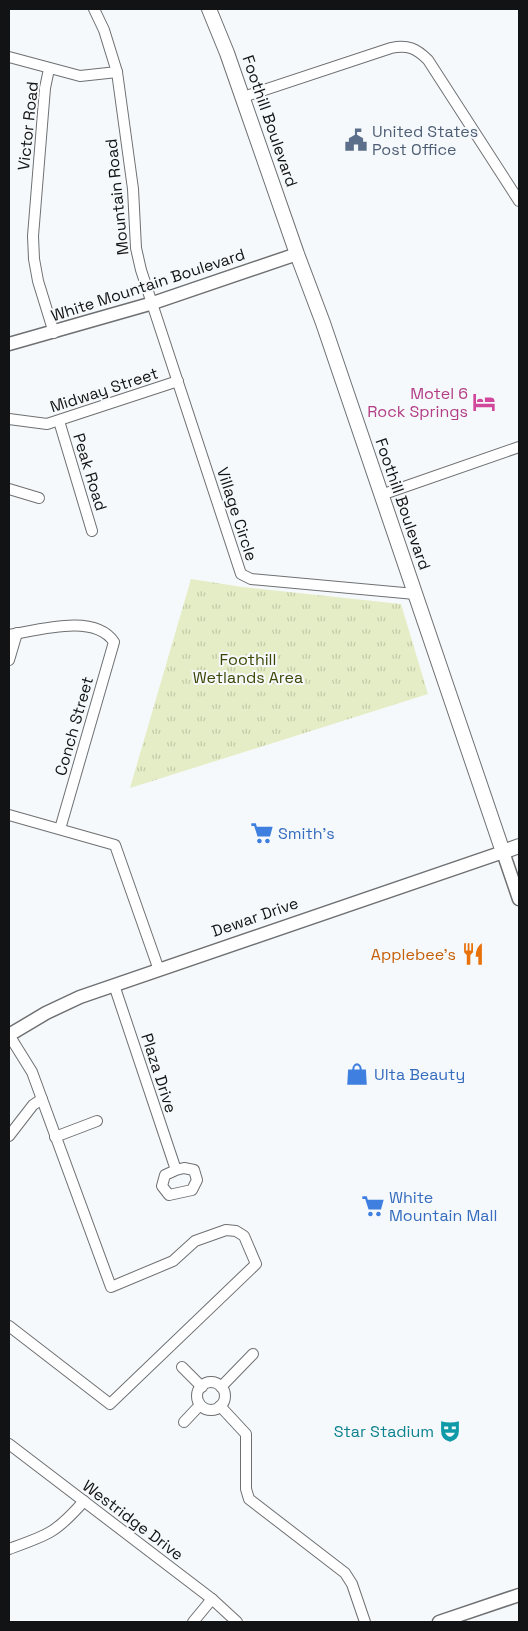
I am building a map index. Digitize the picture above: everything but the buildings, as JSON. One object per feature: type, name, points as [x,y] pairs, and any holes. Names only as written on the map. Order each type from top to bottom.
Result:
[{"type":"main road","name":"Foothill Boulevard","points":[[209,9],[218,28],[323,323],[503,852]]},
{"type":"main road","name":"Dewar Drive","points":[[503,852],[519,846]]},
{"type":"street","name":"Mountain Road","points":[[94,9],[104,30],[116,72],[134,189],[136,248],[178,381]]},
{"type":"street","points":[[243,97],[402,45],[413,48],[428,60],[519,201]]},
{"type":"street","points":[[9,57],[80,76],[116,72]]},
{"type":"street","name":"Victor Road","points":[[49,69],[45,88],[33,236],[34,259],[38,281],[54,332]]},
{"type":"street","name":"White Mountain Boulevard","points":[[9,344],[153,303],[297,254]]},
{"type":"street","name":"Midway Street","points":[[9,419],[41,424],[59,421],[178,381]]},
{"type":"street","name":"Village Circle","points":[[178,381],[241,574],[251,579],[415,594]]},
{"type":"street","name":"Peak Road","points":[[59,421],[92,531]]},
{"type":"street","points":[[380,495],[519,447]]},
{"type":"street","points":[[9,489],[39,498]]},
{"type":"street","name":"Conch Street","points":[[13,634],[78,625],[98,628],[108,633],[114,642],[60,829]]},
{"type":"street","points":[[9,660],[13,634]]},
{"type":"street","points":[[9,815],[115,845],[160,970]]},
{"type":"street","name":"Foothill Boulevard","points":[[503,852],[519,899]]},
{"type":"street","name":"Dewar Drive","points":[[9,1035],[46,1012],[114,985],[503,852]]},
{"type":"street","name":"Plaza Drive","points":[[114,985],[176,1170]]},
{"type":"street","points":[[9,1035],[30,1066],[112,1287],[173,1261],[195,1240],[226,1230],[236,1231],[244,1236],[256,1264],[110,1404],[9,1326]]},
{"type":"street","points":[[9,1136],[33,1105],[42,1099]]},
{"type":"street","points":[[56,1137],[97,1121]]},
{"type":"street","points":[[221,1387],[253,1354]]},
{"type":"street","points":[[182,1367],[202,1387]]},
{"type":"street","points":[[210,1383],[221,1387],[225,1398],[220,1406],[213,1410],[207,1410],[200,1404],[198,1396],[202,1387],[210,1383]]},
{"type":"street","points":[[184,1422],[200,1404]]},
{"type":"street","points":[[220,1406],[246,1434],[246,1489],[249,1498],[345,1573],[352,1584],[365,1622]]},
{"type":"street","name":"Westridge Drive","points":[[9,1444],[212,1599],[236,1622]]},
{"type":"street","points":[[9,1549],[48,1536],[64,1524],[84,1501]]},
{"type":"street","points":[[439,1622],[519,1595]]},
{"type":"street","points":[[193,1622],[212,1599]]},
{"type":"green space","name":"Foothill Wetlands Area","points":[[191,579],[242,587],[401,604],[428,694],[130,788]]},
{"type":"place","name":"United States Post Office","points":[[356,140]]},
{"type":"place","name":"Motel 6 Rock Springs","points":[[484,402]]},
{"type":"place","name":"Smith's","points":[[262,833]]},
{"type":"place","name":"Applebee's","points":[[473,954]]},
{"type":"place","name":"Ulta Beauty","points":[[357,1074]]},
{"type":"place","name":"White Mountain Mall","points":[[373,1206]]},
{"type":"place","name":"Star Stadium","points":[[450,1431]]}]
